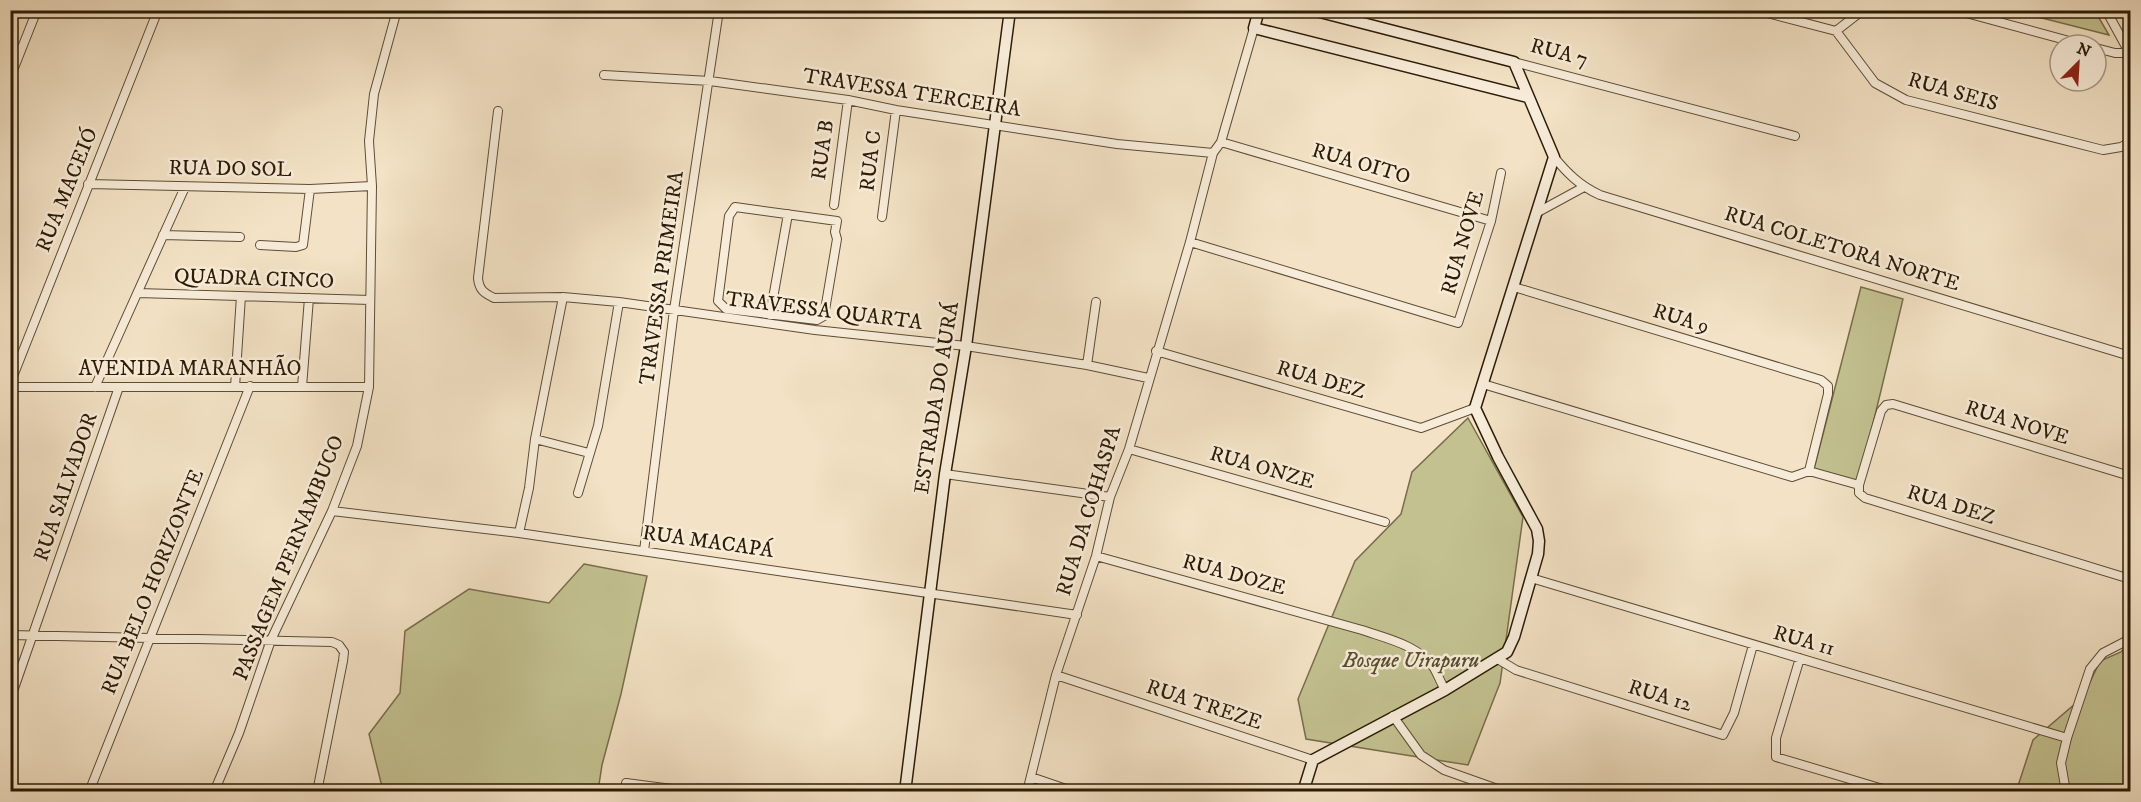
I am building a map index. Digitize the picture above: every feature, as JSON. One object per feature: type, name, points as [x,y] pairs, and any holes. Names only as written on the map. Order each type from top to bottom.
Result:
[{"type":"street","points":[[10,78],[37,10]]},
{"type":"street","name":"RUA MACEIÓ","points":[[10,385],[158,10]]},
{"type":"street","name":"PASSAGEM PERNAMBUCO","points":[[214,792],[271,640],[332,511],[357,446],[369,387],[372,186],[369,141],[374,94],[397,10]]},
{"type":"street","name":"TRAVESSA PRIMEIRA","points":[[644,551],[674,310],[719,10]]},
{"type":"street","name":"ESTRADA DO AURÁ","points":[[905,792],[945,474],[966,346],[1010,10]]},
{"type":"street","name":"RUA DA COHASPA","points":[[1027,792],[1056,675],[1096,556],[1110,497],[1129,449],[1148,378],[1190,242],[1213,153],[1221,142],[1259,10]]},
{"type":"street","name":"RUA 7","points":[[1312,10],[1795,136]]},
{"type":"street","points":[[1756,10],[1836,31],[1863,10]]},
{"type":"street","points":[[1955,10],[2048,35]]},
{"type":"street","points":[[2106,10],[2130,54]]},
{"type":"street","points":[[1254,28],[1528,97]]},
{"type":"street","name":"RUA SEIS","points":[[1836,31],[1875,83],[1906,100],[2103,150],[2121,147],[2130,142]]},
{"type":"street","points":[[2108,51],[2130,54]]},
{"type":"street","points":[[1304,792],[1313,760],[1445,690],[1507,652],[1514,637],[1532,578],[1538,554],[1537,530],[1475,408],[1554,157],[1514,62]]},
{"type":"street","name":"TRAVESSA TERCEIRA","points":[[604,75],[710,81],[848,100],[896,110],[1118,144],[1213,153]]},
{"type":"street","name":"RUA B","points":[[834,205],[848,100]]},
{"type":"street","name":"RUA C","points":[[882,217],[896,110]]},
{"type":"street","name":"TRAVESSA QUARTA","points":[[498,111],[478,278],[479,287],[484,293],[494,298],[563,297],[619,302],[814,330],[966,346],[1087,365],[1148,378]]},
{"type":"street","name":"RUA OITO","points":[[1221,142],[1491,221]]},
{"type":"street","name":"RUA COLETORA NORTE","points":[[1554,157],[1567,173],[1584,187],[1600,195],[2130,356]]},
{"type":"street","name":"RUA NOVE","points":[[1190,242],[1458,323],[1491,221],[1501,173]]},
{"type":"street","name":"RUA DO SOL","points":[[88,184],[310,189],[372,186]]},
{"type":"street","name":"RUA SALVADOR","points":[[94,387],[185,187]]},
{"type":"street","points":[[1538,212],[1584,187]]},
{"type":"street","points":[[260,245],[296,247],[303,245],[310,189]]},
{"type":"street","points":[[814,330],[826,312],[837,239],[835,232],[837,221],[735,207],[729,216],[718,301],[726,309],[818,321]]},
{"type":"street","points":[[770,315],[788,214]]},
{"type":"street","points":[[163,235],[240,237]]},
{"type":"street","name":"RUA 9","points":[[1514,287],[1821,380],[1828,386],[1828,394],[1809,471]]},
{"type":"street","name":"QUADRA CINCO","points":[[138,293],[370,300]]},
{"type":"street","points":[[236,387],[241,296]]},
{"type":"street","points":[[519,532],[563,297]]},
{"type":"street","points":[[302,387],[309,298]]},
{"type":"street","points":[[578,493],[598,426],[619,302]]},
{"type":"street","points":[[1087,365],[1096,302]]},
{"type":"street","name":"RUA DEZ","points":[[1156,351],[1421,428],[1475,408]]},
{"type":"street","points":[[1483,384],[1792,477],[1809,471],[1859,485]]},
{"type":"street","name":"AVENIDA MARANHÃO","points":[[10,385],[369,387]]},
{"type":"street","name":"RUA SALVADOR","points":[[10,700],[120,387]]},
{"type":"street","name":"RUA BELO HORIZONTE","points":[[89,792],[250,387]]},
{"type":"street","name":"RUA NOVE","points":[[1859,485],[1881,411],[1886,405],[1893,404],[2130,476]]},
{"type":"street","points":[[535,439],[589,453]]},
{"type":"street","name":"RUA ONZE","points":[[1129,449],[1385,522]]},
{"type":"street","points":[[945,474],[1110,497]]},
{"type":"street","name":"RUA DEZ","points":[[1859,485],[1859,493],[1865,498],[2130,579]]},
{"type":"street","name":"RUA MACAPÁ","points":[[332,511],[519,532],[1077,615]]},
{"type":"street","name":"RUA DOZE","points":[[1096,556],[1362,630],[1403,644],[1420,653],[1434,669],[1445,690]]},
{"type":"street","name":"RUA 11","points":[[1532,578],[2067,738]]},
{"type":"street","points":[[10,635],[271,640],[332,642],[339,645],[344,652],[344,661],[317,792]]},
{"type":"street","points":[[2066,792],[2061,763],[2090,669],[2103,653],[2130,639]]},
{"type":"street","name":"RUA 12","points":[[1497,658],[1516,670],[1723,735],[1734,713],[1753,645]]},
{"type":"street","points":[[1800,658],[1776,738],[1776,757],[1893,792]]},
{"type":"street","name":"RUA TREZE","points":[[1056,675],[1313,760]]},
{"type":"street","points":[[1393,716],[1421,755],[1444,770],[1506,792]]},
{"type":"street","points":[[1031,777],[1075,792]]},
{"type":"street","points":[[626,783],[695,792]]},
{"type":"green space","points":[[2014,11],[2095,11],[2108,33]]},
{"type":"green space","points":[[1861,287],[1903,299],[1859,482],[1814,469]]},
{"type":"green space","name":"Bosque Uirapuru","points":[[1468,418],[1523,517],[1500,683],[1468,765],[1306,739],[1298,699],[1355,561],[1401,514],[1412,472]]},
{"type":"green space","points":[[584,564],[647,576],[621,694],[602,765],[598,791],[383,791],[369,734],[400,693],[405,631],[469,589],[549,603]]},
{"type":"green space","points":[[2130,642],[2130,791],[2016,792],[2033,740],[2083,697],[2100,661],[2121,652]]}]
